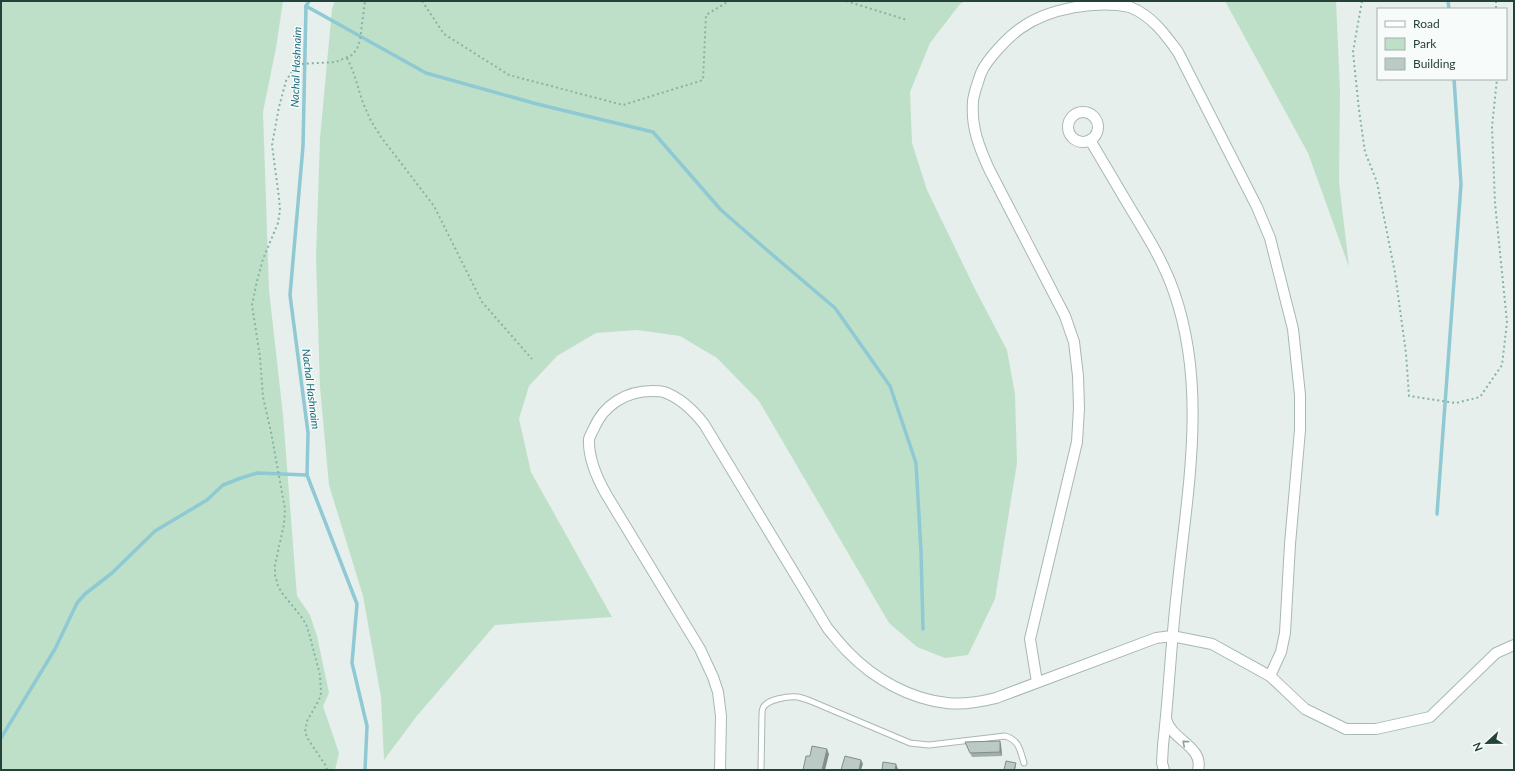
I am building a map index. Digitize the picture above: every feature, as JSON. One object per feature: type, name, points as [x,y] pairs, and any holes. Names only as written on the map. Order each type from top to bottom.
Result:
[{"type":"street","points":[[1037,682],[1030,640],[1076,442],[1079,408],[1078,376],[1074,342],[1064,316],[979,147],[973,126],[972,101],[981,73],[999,47],[1020,28],[1062,9],[1089,2],[1108,3],[1130,7],[1147,17],[1164,32],[1178,52],[1257,207],[1270,238],[1283,283],[1298,361],[1300,430],[1290,544],[1285,633],[1281,652],[1270,676]]},
{"type":"street","points":[[1090,140],[1159,255],[1174,293],[1182,320],[1191,369],[1194,413],[1192,450],[1172,636],[1162,756],[1164,770]]},
{"type":"street","points":[[720,770],[721,716],[718,692],[713,677],[700,649],[606,494],[590,456],[589,438],[597,420],[610,405],[626,395],[642,391],[662,392],[678,399],[692,409],[704,424],[828,629],[848,652],[872,673],[895,688],[923,698],[948,703],[976,703],[996,698],[1156,638],[1172,636],[1212,644],[1270,676],[1304,709],[1346,729],[1376,729],[1430,717],[1496,653],[1514,645]]},
{"type":"street","points":[[1166,718],[1171,730],[1196,754],[1199,760],[1198,770]]},
{"type":"lane","points":[[761,770],[763,708],[767,704],[779,698],[792,697],[798,697],[813,702],[910,743],[919,745],[1005,736],[1012,738],[1020,748],[1024,763]]},
{"type":"path","points":[[327,770],[326,766],[308,740],[305,732],[307,721],[319,700],[321,693],[320,675],[309,633],[306,624],[300,615],[280,590],[275,575],[275,565],[284,524],[285,509],[263,397],[260,357],[252,305],[263,259],[274,235],[279,217],[279,198],[272,145],[282,93],[290,74],[298,65],[336,62],[352,55],[357,49],[360,40],[365,1]]},
{"type":"path","points":[[422,1],[444,34],[509,76],[622,105],[702,80],[706,15],[729,1]]},
{"type":"path","points":[[846,1],[907,20]]},
{"type":"path","points":[[1362,1],[1353,52],[1358,96],[1365,152],[1377,182],[1395,273],[1406,353],[1409,396],[1456,403],[1480,397],[1502,365],[1507,322],[1495,187],[1492,127],[1496,80]]},
{"type":"path","points":[[347,58],[353,71],[363,103],[374,126],[434,206],[482,302],[532,359]]},
{"type":"green space","points":[[1,1],[283,1],[276,48],[263,112],[269,290],[283,415],[297,596],[310,615],[317,636],[329,693],[323,706],[339,753],[335,770],[1,770]]},
{"type":"green space","points":[[335,1],[965,1],[960,4],[930,43],[910,92],[912,143],[927,190],[975,289],[1007,350],[1015,394],[1017,463],[995,599],[968,655],[945,658],[917,647],[889,623],[759,401],[717,358],[680,336],[637,330],[596,333],[557,356],[529,386],[519,419],[531,472],[612,617],[495,625],[416,717],[384,760],[381,697],[363,596],[329,485],[320,387],[316,257],[320,138],[332,9]]},
{"type":"green space","points":[[1225,1],[1336,1],[1340,91],[1339,182],[1349,267],[1308,153]]},
{"type":"building","points":[[1000,741],[1000,752],[970,753],[965,742]]},
{"type":"building","points":[[812,746],[827,749],[822,770],[803,770],[806,756],[810,756]]},
{"type":"building","points":[[845,756],[861,760],[859,770],[841,770]]},
{"type":"building","points":[[1006,761],[1016,763],[1014,770],[1004,770]]},
{"type":"building","points":[[883,762],[896,764],[895,770],[882,770]]},
{"type":"waterway","name":"Nachal Hashnaim","points":[[309,1],[306,6],[303,146],[290,295],[308,433],[307,475],[357,604],[352,663],[367,726],[365,770]]},
{"type":"waterway","points":[[1448,1],[1449,8]]},
{"type":"waterway","points":[[306,6],[426,73],[537,104],[653,132],[721,210],[835,308],[890,386],[916,463],[921,551],[923,629]]},
{"type":"waterway","points":[[1437,514],[1461,184],[1454,80]]},
{"type":"waterway","points":[[1,738],[55,649],[77,603],[85,594],[112,573],[155,531],[207,500],[223,485],[241,478],[257,473],[307,475]]}]
